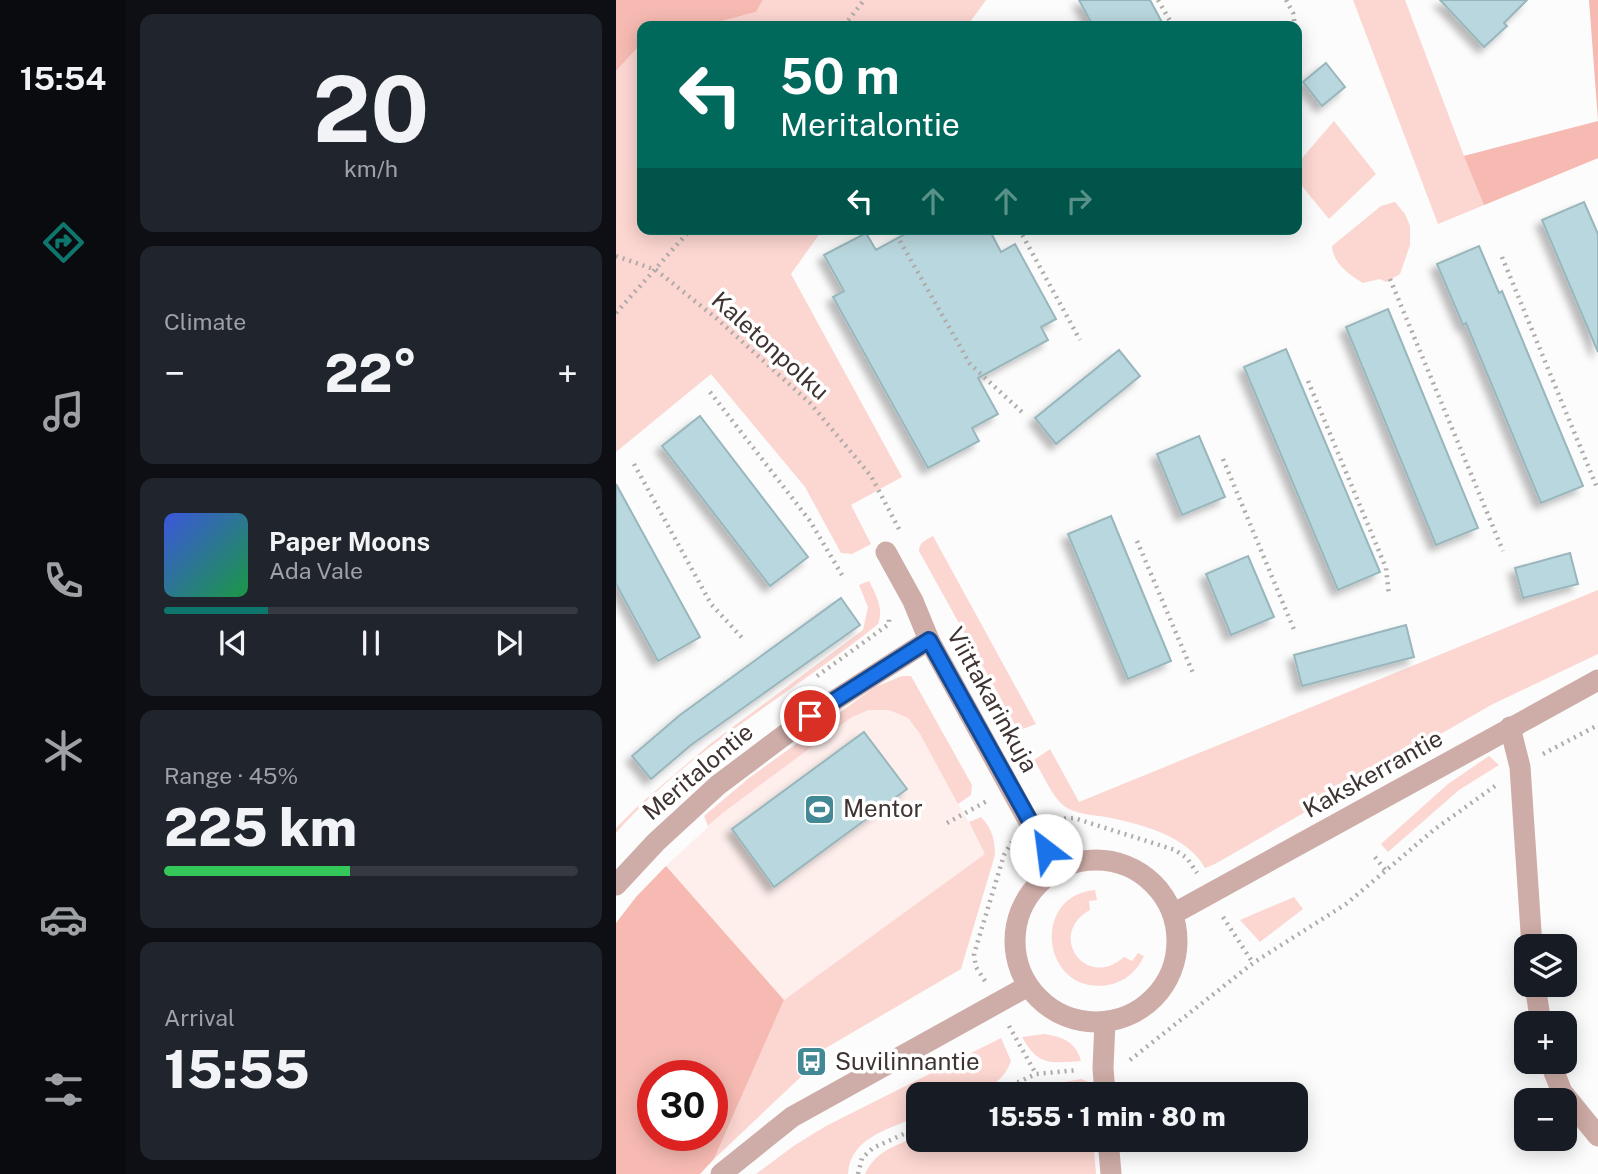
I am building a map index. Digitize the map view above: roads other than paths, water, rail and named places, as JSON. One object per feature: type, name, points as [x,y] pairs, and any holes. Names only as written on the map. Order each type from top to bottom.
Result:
[{"type":"street","name":"Viittakarinkuja","points":[[886,552],[913,601],[929,640],[1058,870]]},
{"type":"street","name":"Meritalontie","points":[[616,886],[656,842],[718,785],[810,716],[929,640]]},
{"type":"street","name":"Kakskerrantie","points":[[1173,914],[1598,680]]},
{"type":"street","points":[[1510,727],[1520,767],[1531,934]]},
{"type":"street","points":[[1080,861],[1118,863],[1136,870],[1152,882],[1173,914],[1177,952],[1172,971],[1163,989],[1150,1003],[1133,1014],[1095,1023],[1075,1020],[1057,1013],[1041,1002],[1019,969],[1015,930],[1030,893],[1058,870],[1080,861]]},
{"type":"street","points":[[721,1174],[792,1117],[1028,986]]},
{"type":"street","points":[[1104,1082],[1105,1022]]},
{"type":"street","points":[[1555,1074],[1563,1092],[1598,1136]]},
{"type":"street","points":[[1109,1152],[1111,1174]]},
{"type":"place","name":"Mentor","points":[[820,809]]},
{"type":"place","name":"Suvilinnantie","points":[[812,1062]]}]
